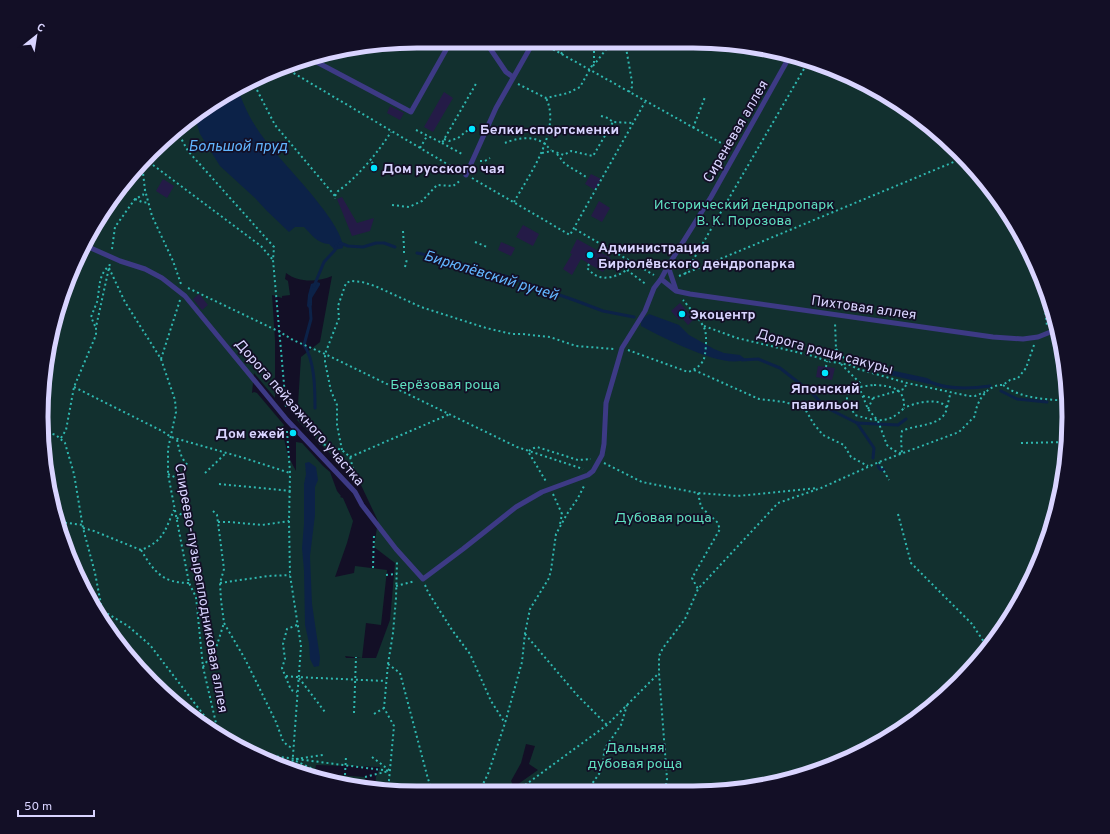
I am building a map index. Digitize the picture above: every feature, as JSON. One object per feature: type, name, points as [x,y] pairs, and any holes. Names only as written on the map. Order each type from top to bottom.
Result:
[{"type":"lane","points":[[317,62],[411,112],[447,48]]},
{"type":"lane","points":[[490,48],[512,78]]},
{"type":"lane","points":[[466,175],[496,108],[530,48]]},
{"type":"lane","name":"Сиреневая аллея","points":[[599,461],[604,444],[606,403],[622,348],[644,311],[654,288],[711,198],[787,61]]},
{"type":"lane","name":"Дорога пейзажного участка","points":[[89,247],[145,269],[164,279],[184,295],[287,420],[347,482],[396,549],[422,579]]},
{"type":"lane","points":[[668,266],[676,291]]},
{"type":"lane","points":[[661,279],[676,291]]},
{"type":"lane","name":"Пихтовая аллея","points":[[676,291],[993,337],[1023,339],[1038,337],[1051,331]]},
{"type":"lane","points":[[422,579],[516,507],[550,488],[588,475],[599,461]]},
{"type":"path","points":[[550,48],[724,146]]},
{"type":"path","points":[[561,54],[565,48]]},
{"type":"path","points":[[546,98],[568,93],[580,87],[594,62],[594,48]]},
{"type":"path","points":[[590,70],[607,48]]},
{"type":"path","points":[[626,48],[632,82],[632,87],[629,92]]},
{"type":"path","points":[[685,274],[806,66]]},
{"type":"path","points":[[290,71],[391,132],[570,235],[645,102]]},
{"type":"path","points":[[512,78],[546,98],[550,106],[549,131],[541,153],[514,202]]},
{"type":"path","points":[[442,144],[477,82]]},
{"type":"path","points":[[257,85],[275,125],[335,198],[338,191],[365,166],[383,145],[391,132]]},
{"type":"path","points":[[693,128],[705,97]]},
{"type":"path","points":[[601,116],[608,118],[613,122],[633,123]]},
{"type":"path","points":[[505,143],[516,138],[535,140],[544,143],[556,153],[564,155],[571,151],[593,156],[613,122]]},
{"type":"path","points":[[416,130],[462,154]]},
{"type":"path","points":[[444,139],[449,141],[458,138],[468,130]]},
{"type":"path","points":[[180,135],[188,151],[274,247],[273,260],[287,420],[291,490],[289,522],[290,575],[301,646],[293,764]]},
{"type":"path","points":[[420,148],[427,136]]},
{"type":"path","points":[[541,153],[544,151],[552,151]]},
{"type":"path","points":[[556,153],[565,164],[588,178]]},
{"type":"path","points":[[673,278],[958,160]]},
{"type":"path","points":[[373,162],[372,164],[374,165]]},
{"type":"path","points":[[150,163],[261,246],[273,260]]},
{"type":"path","points":[[143,171],[145,190],[152,216],[173,261],[184,295],[161,359]]},
{"type":"path","points":[[392,205],[409,207],[422,201],[437,185],[453,186],[466,175]]},
{"type":"path","points":[[111,257],[115,227],[135,199],[143,195],[145,190]]},
{"type":"path","points":[[135,199],[149,203]]},
{"type":"path","points":[[575,228],[650,273]]},
{"type":"path","points":[[403,231],[404,255]]},
{"type":"path","points":[[475,242],[487,247]]},
{"type":"path","points":[[405,267],[407,258]]},
{"type":"path","points":[[589,264],[587,268],[601,278],[618,275],[627,270],[633,262]]},
{"type":"path","points":[[96,327],[92,317],[99,283],[103,271],[109,267]]},
{"type":"path","points":[[61,438],[66,430],[74,387],[89,349],[96,336],[96,327],[109,267]]},
{"type":"path","name":"Спиреево-пузыреплодниковая аллея","points":[[109,267],[125,302],[161,359],[174,400],[176,412],[168,449],[168,474],[189,583],[196,597],[203,667],[217,727]]},
{"type":"path","points":[[623,267],[654,288]]},
{"type":"path","points":[[164,279],[181,284]]},
{"type":"path","points":[[342,450],[337,425],[337,405],[331,392],[325,367],[325,354],[339,318],[338,306],[346,283],[351,281],[362,282],[375,286],[421,307],[505,333],[550,337],[576,346],[608,349],[622,348],[688,372],[694,370],[704,360],[707,338],[706,330],[676,291]]},
{"type":"path","points":[[188,288],[280,332],[293,340],[529,452],[592,471]]},
{"type":"path","points":[[1045,308],[1048,332]]},
{"type":"path","points":[[830,361],[836,349],[835,315]]},
{"type":"path","name":"Дорога рощи сакуры","points":[[703,326],[737,338],[813,356],[827,361],[850,365],[858,369],[907,382],[948,392],[975,396],[998,385],[1003,385],[1010,380],[1018,378],[1026,368],[1034,344]]},
{"type":"path","points":[[836,349],[850,365]]},
{"type":"path","points":[[826,367],[827,361]]},
{"type":"path","points":[[840,364],[860,383],[861,392],[868,409],[878,422],[887,445],[893,450],[902,454]]},
{"type":"path","points":[[694,370],[759,399],[785,402],[797,406],[807,412],[813,423],[823,435],[844,445],[851,457],[869,467]]},
{"type":"path","points":[[863,396],[873,398],[899,392],[904,389],[907,382]]},
{"type":"path","points":[[1003,385],[1013,392],[1023,395],[1061,400]]},
{"type":"path","points":[[904,408],[904,400],[899,392],[888,386],[861,387],[852,390],[847,398],[848,404],[855,415],[878,422],[891,419],[904,408],[921,403],[938,401],[946,408]]},
{"type":"path","points":[[74,387],[177,440],[226,453],[290,473]]},
{"type":"path","points":[[902,454],[902,431],[937,421],[946,413],[950,395],[948,392]]},
{"type":"path","points":[[666,786],[667,779],[659,656],[663,648],[685,619],[698,589],[778,503],[821,488],[879,462],[959,432],[975,416],[975,409],[986,392]]},
{"type":"path","points":[[868,409],[873,398]]},
{"type":"path","points":[[350,457],[450,414]]},
{"type":"path","points":[[851,419],[855,415]]},
{"type":"path","points":[[49,433],[61,438],[65,443],[74,474],[83,528],[102,609]]},
{"type":"path","points":[[177,440],[179,452],[186,464],[189,466]]},
{"type":"path","points":[[306,440],[342,450],[350,457],[354,472],[347,482]]},
{"type":"path","points":[[1021,443],[1061,442]]},
{"type":"path","points":[[529,452],[531,449],[537,447],[578,460],[587,459],[599,461],[642,482],[698,494],[737,496],[821,488]]},
{"type":"path","points":[[529,452],[550,488],[562,514],[560,527]]},
{"type":"path","points":[[205,473],[226,453]]},
{"type":"path","points":[[879,462],[889,480]]},
{"type":"path","points":[[168,474],[179,479]]},
{"type":"path","points":[[482,786],[488,774],[505,723],[522,662],[525,633],[530,609],[549,578],[556,534],[578,498],[588,475]]},
{"type":"path","points":[[219,484],[291,490]]},
{"type":"path","points":[[698,494],[701,507],[717,522],[720,530],[692,578],[698,589]]},
{"type":"path","points":[[177,519],[188,504]]},
{"type":"path","points":[[141,550],[150,547],[161,538],[175,510]]},
{"type":"path","points":[[213,511],[217,515],[224,569],[220,583],[224,624],[245,659],[276,722],[283,741],[288,746],[293,748]]},
{"type":"path","points":[[898,514],[911,563],[972,624],[985,643]]},
{"type":"path","points":[[373,568],[375,521]]},
{"type":"path","points":[[64,522],[83,524]]},
{"type":"path","points":[[218,522],[262,525],[289,522]]},
{"type":"path","points":[[83,528],[141,550],[150,565],[160,576],[178,583],[189,583]]},
{"type":"path","points":[[389,785],[394,726],[384,708],[388,664],[393,633],[397,574],[396,549]]},
{"type":"path","points":[[386,575],[397,574]]},
{"type":"path","points":[[220,583],[268,576],[290,575]]},
{"type":"path","points":[[396,586],[422,579],[428,592],[452,630],[470,654],[491,701],[505,723]]},
{"type":"path","points":[[103,612],[122,622],[150,645],[209,722]]},
{"type":"path","points":[[203,667],[216,648],[224,624]]},
{"type":"path","points":[[297,625],[287,629],[283,644],[285,659],[282,668],[291,690],[297,692]]},
{"type":"path","points":[[525,633],[576,694],[607,725]]},
{"type":"path","points":[[354,713],[356,657]]},
{"type":"path","points":[[388,664],[400,673],[431,786]]},
{"type":"path","points":[[525,785],[607,725],[659,673]]},
{"type":"path","points":[[286,676],[386,681]]},
{"type":"path","points":[[298,677],[324,712]]},
{"type":"path","points":[[590,786],[601,771],[605,748],[621,725],[627,705]]},
{"type":"path","points":[[374,714],[384,708]]},
{"type":"path","points":[[293,760],[323,755]]},
{"type":"path","points":[[344,775],[346,756]]},
{"type":"path","points":[[273,757],[390,771]]},
{"type":"path","points":[[372,758],[390,771]]},
{"type":"path","points":[[293,760],[321,773]]},
{"type":"path","points":[[365,777],[390,771]]},
{"type":"green space","points":[[417,48],[693,48],[741,51],[765,55],[812,68],[834,76],[878,97],[898,110],[918,124],[954,156],[986,192],[1000,212],[1013,233],[1034,276],[1049,321],[1055,345],[1059,369],[1062,417],[1059,465],[1055,489],[1042,536],[1034,558],[1013,602],[1000,622],[986,642],[954,678],[918,710],[878,737],[856,748],[834,758],[789,773],[741,783],[693,786],[515,786],[538,770],[529,764],[535,746],[526,744],[521,763],[511,781],[514,786],[417,786],[375,784],[376,777],[380,767],[316,765],[315,771],[298,766],[276,758],[232,737],[192,710],[156,678],[124,642],[97,602],[76,558],[61,513],[51,465],[48,417],[51,369],[61,321],[76,276],[97,232],[124,192],[156,156],[192,124],[232,97],[276,76],[321,61],[345,55],[369,51]],"holes":[[[286,273],[297,279],[303,280],[315,280],[332,276],[320,342],[301,357],[297,420],[361,485],[378,521],[374,547],[395,563],[390,620],[376,658],[362,658],[366,623],[381,625],[387,570],[355,566],[354,573],[335,577],[353,521],[343,498],[340,497],[341,496],[337,491],[330,472],[302,443],[296,442],[296,471],[288,456],[282,430],[280,428],[283,428],[284,425],[257,393],[252,393],[254,373],[275,398],[275,340],[272,295],[282,298],[282,296],[290,295],[288,281],[285,279]],[[345,656],[362,658],[346,658]]]},
{"type":"green space","points":[[326,774],[365,777],[365,782]]},
{"type":"water","name":"Большой пруд","points":[[240,95],[261,135],[323,209],[341,237],[343,248],[335,250],[329,244],[325,244],[318,240],[304,227],[295,227],[289,232],[220,166],[200,134],[196,121],[217,107]]},
{"type":"water","points":[[317,282],[320,283],[320,285],[312,298],[312,305],[309,308],[307,306],[311,284]]},
{"type":"water","points":[[649,314],[679,325],[689,335],[714,349],[724,353],[740,355],[745,359],[736,361],[723,360],[693,351],[677,344],[641,326],[641,320]]},
{"type":"water","points":[[876,367],[931,380],[929,384],[881,373],[874,369]]},
{"type":"water","points":[[309,462],[316,467],[318,480],[315,487],[315,515],[310,556],[312,604],[320,658],[319,666],[314,667],[310,659],[309,643],[305,625],[302,548],[304,524],[304,484],[306,474],[305,463]]},
{"type":"building","points":[[444,92],[453,98],[433,132],[424,127]]},
{"type":"building","points":[[390,106],[404,113],[400,120],[387,113]]},
{"type":"building","points":[[591,174],[601,179],[595,190],[585,184]]},
{"type":"building","points":[[163,179],[174,186],[167,198],[156,191]]},
{"type":"building","points":[[342,197],[357,223],[374,218],[370,231],[352,236],[337,199]]},
{"type":"building","points":[[599,201],[610,208],[602,222],[591,216]]},
{"type":"building","points":[[523,225],[539,234],[533,246],[516,237]]},
{"type":"building","name":"Администрация Бирюлёвского дендропарка","points":[[577,239],[611,258],[603,272],[581,259],[572,275],[563,269],[572,254],[570,253]]},
{"type":"building","points":[[501,242],[515,248],[511,256],[498,250]]},
{"type":"building","points":[[199,294],[208,305],[202,310],[193,299]]},
{"type":"building","name":"Экоцентр","points":[[680,303],[694,319],[688,325],[682,318],[679,320],[671,311]]},
{"type":"building","name":"Японcкий павильон","points":[[818,366],[835,368],[832,380],[816,377]]},
{"type":"waterway","name":"Бирюлёвский ручей","points":[[340,243],[348,246],[363,247],[376,243],[384,243],[395,247]]},
{"type":"waterway","points":[[314,286],[324,262],[335,250],[336,246]]},
{"type":"waterway","name":"Бирюлёвский ручей","points":[[417,253],[447,259],[459,264],[467,272],[490,273],[505,276],[603,311],[634,317]]},
{"type":"waterway","points":[[310,305],[311,319],[304,345],[308,352],[312,367],[315,408]]},
{"type":"waterway","name":"Бирюлёвский ручей","points":[[742,360],[758,359],[780,368],[812,393],[825,407],[857,423],[874,448],[873,458]]},
{"type":"waterway","points":[[930,382],[952,388],[975,388],[990,386]]},
{"type":"waterway","points":[[1001,391],[1017,399],[1047,402]]},
{"type":"waterway","points":[[857,423],[898,425],[906,419]]},
{"type":"waterway","name":"Бирюлёвский ручей","points":[[878,466],[880,469],[884,470]]},
{"type":"place","name":"Белки-спортсменки","points":[[472,129]]},
{"type":"place","name":"Дом русского чая","points":[[374,168]]},
{"type":"place","name":"Администрация Бирюлёвского дендропарка","points":[[590,255]]},
{"type":"place","name":"Экоцентр","points":[[682,314]]},
{"type":"place","name":"Японcкий павильон","points":[[825,373]]},
{"type":"place","name":"Дом ежей","points":[[293,433]]},
{"type":"park label","name":"Исторический дендропарк В. К. Порозова","points":[[744,212]]},
{"type":"park label","name":"Берёзовая роща","points":[[445,384]]},
{"type":"park label","name":"Дубовая роща","points":[[663,517]]},
{"type":"park label","name":"Дальняя дубовая роща","points":[[635,756]]}]
